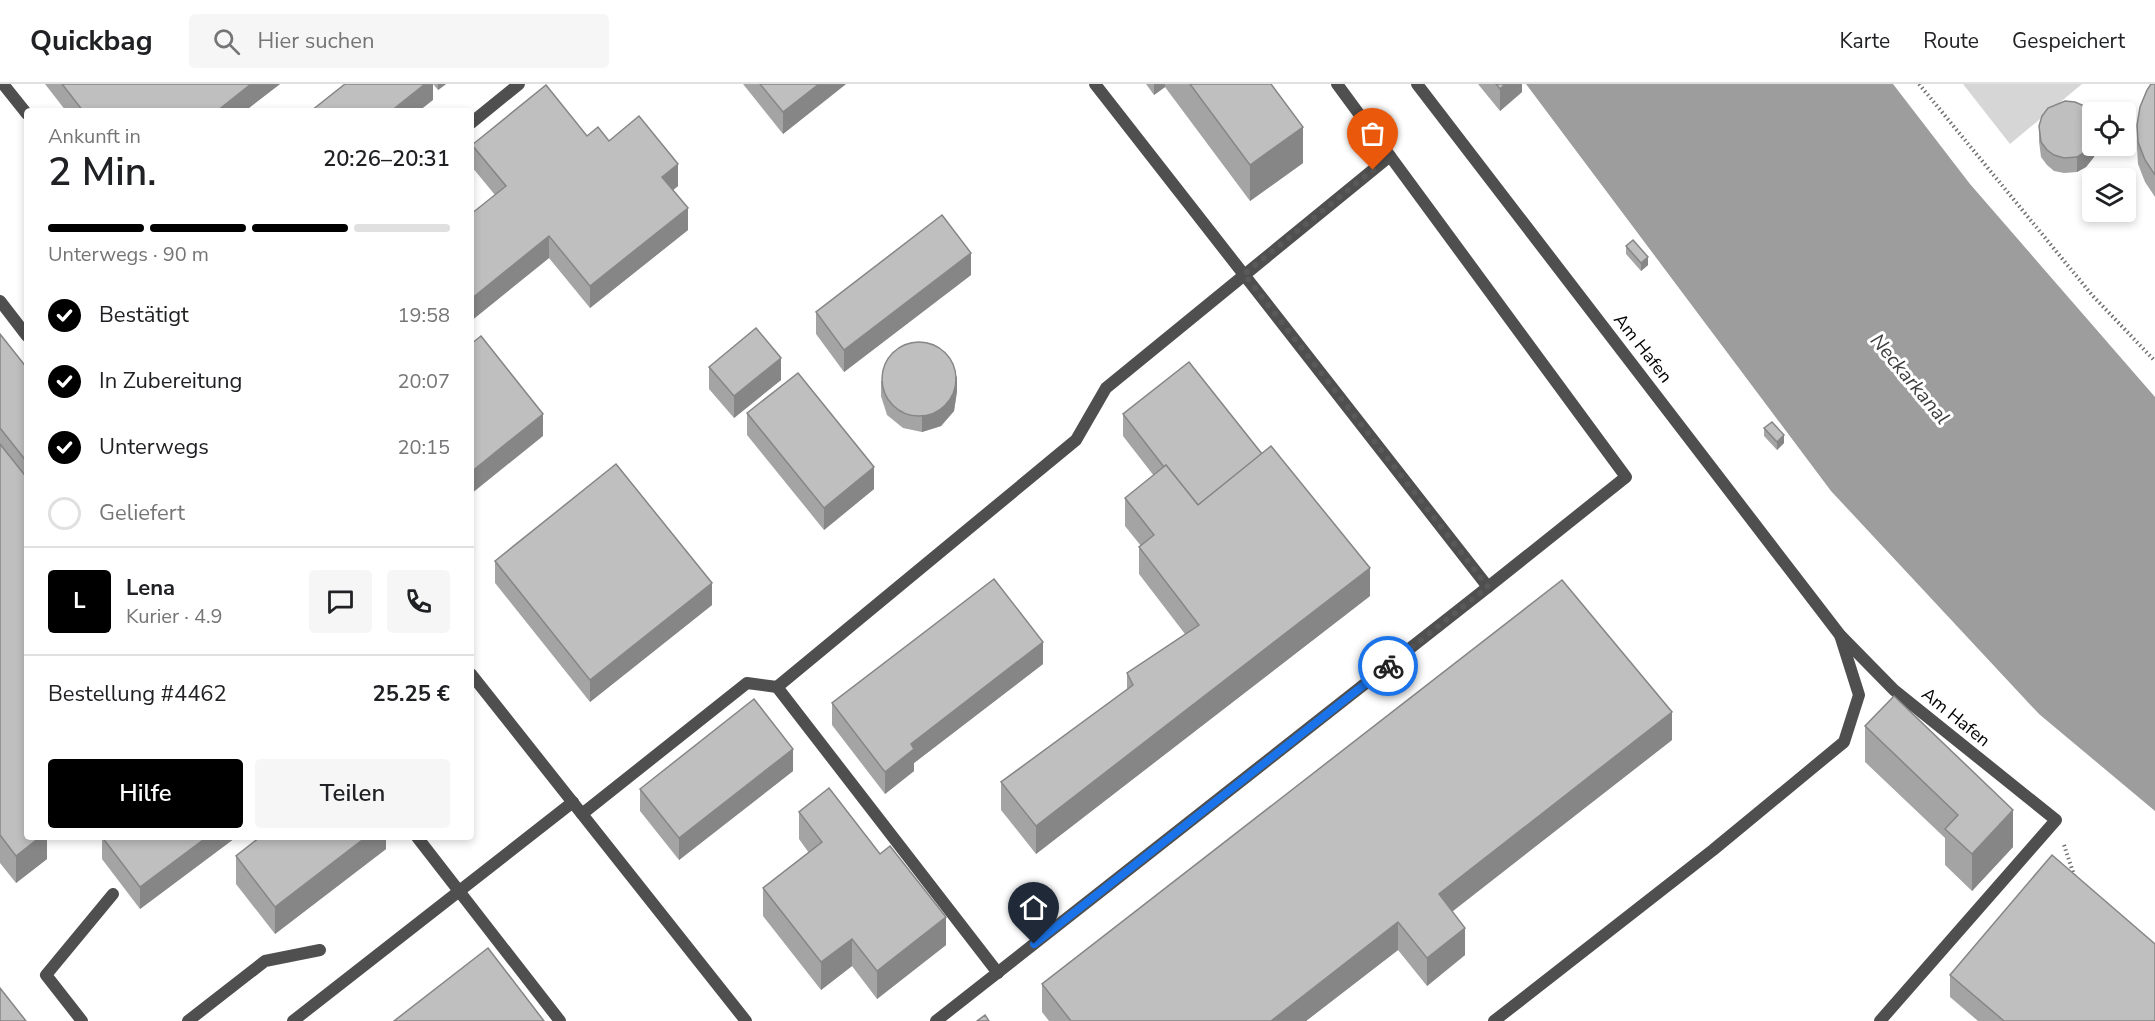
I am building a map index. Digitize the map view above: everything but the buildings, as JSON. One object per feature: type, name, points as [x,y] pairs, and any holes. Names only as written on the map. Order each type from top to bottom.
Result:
[{"type":"street","points":[[474,121],[519,84]]},
{"type":"street","points":[[1095,84],[1488,587]]},
{"type":"street","points":[[936,1021],[1626,477],[1337,84]]},
{"type":"street","name":"Am Hafen","points":[[1417,84],[1840,635],[1894,690],[2056,820]]},
{"type":"street","points":[[2,86],[24,111]]},
{"type":"street","points":[[777,687],[1076,440],[1106,388],[1390,156]]},
{"type":"street","points":[[0,301],[24,332]]},
{"type":"street","name":"Am Hafen","points":[[1494,1021],[1713,850],[1844,742],[1859,695],[1840,635]]},
{"type":"street","points":[[474,678],[746,1021]]},
{"type":"street","points":[[582,814],[747,683],[777,687],[998,973]]},
{"type":"street","points":[[293,1021],[573,802]]},
{"type":"street","points":[[1880,1021],[2056,820]]},
{"type":"street","points":[[419,840],[560,1021]]},
{"type":"street","points":[[82,1021],[46,975],[113,894]]},
{"type":"street","points":[[188,1021],[266,961],[320,950]]},
{"type":"path","points":[[1919,84],[2092,294],[2155,362]]},
{"type":"path","points":[[2056,820],[2078,888]]},
{"type":"shaded area","points":[[1963,84],[2082,84],[2010,144]]},
{"type":"water","name":"Neckarkanal","points":[[1526,84],[1893,84],[1970,184],[2155,397],[2155,811],[2039,714],[1831,491]]},
{"type":"way so far","points":[[1373,170],[1244,274],[1488,587],[1388,666]]},
{"type":"route","points":[[1034,944],[1388,666]]}]
